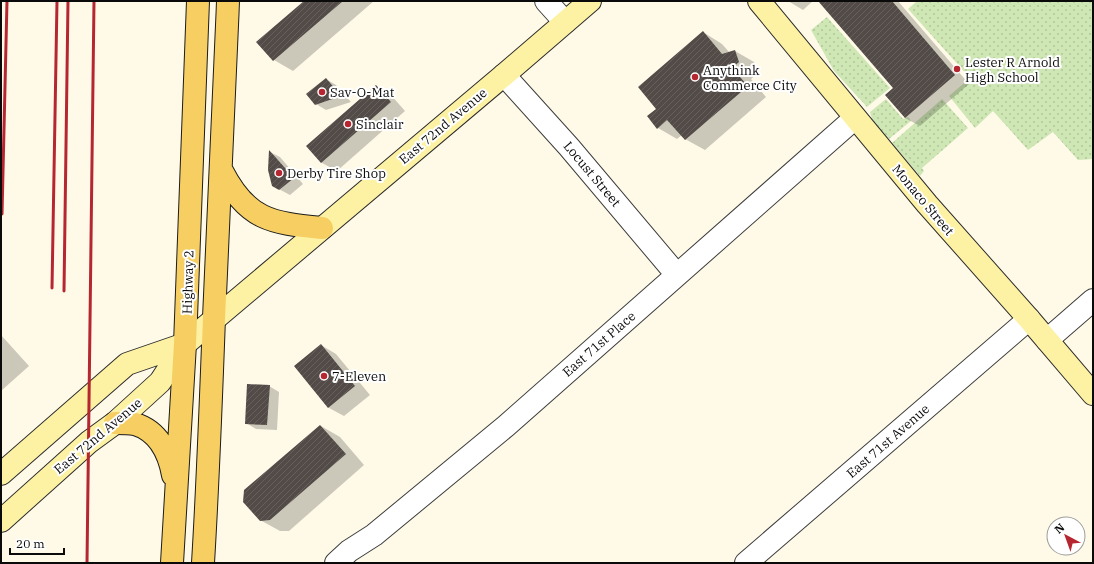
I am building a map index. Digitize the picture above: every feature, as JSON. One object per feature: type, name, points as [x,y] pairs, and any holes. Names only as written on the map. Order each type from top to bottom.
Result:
[{"type":"main road","name":"Highway 2","points":[[172,563],[185,344],[198,1]]},
{"type":"main road","points":[[203,563],[208,486],[228,1]]},
{"type":"main road","name":"East 72nd Avenue","points":[[1,521],[89,442],[115,423],[160,382],[185,344],[590,1]]},
{"type":"main road","name":"Monaco Street","points":[[759,1],[942,222],[1048,340],[1093,394]]},
{"type":"main road","points":[[222,171],[234,193],[253,211],[274,221],[291,225],[322,228]]},
{"type":"main road","name":"East 72nd Avenue","points":[[1,474],[127,364],[185,344]]},
{"type":"main road","points":[[115,423],[133,424],[142,427],[149,431],[159,442],[164,448],[171,462],[177,493]]},
{"type":"street","points":[[546,1],[564,22]]},
{"type":"street","name":"Locust Street","points":[[504,75],[569,147],[678,275]]},
{"type":"street","name":"East 71st Place","points":[[336,563],[349,551],[374,535],[506,426],[855,118]]},
{"type":"street","points":[[1048,340],[1093,300]]},
{"type":"street","name":"East 71st Avenue","points":[[746,563],[1029,319]]},
{"type":"green space","points":[[917,1],[1093,1],[1093,159],[1078,160],[1053,132],[1028,150],[993,111],[975,128],[949,96],[970,78],[908,9]]},
{"type":"green space","points":[[827,17],[890,88],[867,107],[834,71],[811,30]]},
{"type":"green space","points":[[886,99],[903,119],[908,117],[911,121],[889,139],[873,122],[870,112]]},
{"type":"green space","points":[[942,99],[968,128],[922,168],[924,171],[920,176],[892,143]]},
{"type":"building","points":[[304,1],[343,1],[273,61],[256,42]]},
{"type":"building","name":"Lester R Arnold High School","points":[[818,1],[892,1],[955,75],[905,118],[885,95],[893,88]]},
{"type":"building","name":"Anythink Commerce City","points":[[703,31],[722,54],[735,50],[739,62],[732,68],[748,86],[685,140],[667,120],[657,129],[647,116],[656,109],[638,87]]},
{"type":"building","name":"Sav-O-Mat","points":[[326,78],[341,96],[315,105],[306,94]]},
{"type":"building","name":"Sinclair","points":[[376,85],[391,102],[321,163],[306,146]]},
{"type":"building","name":"Derby Tire Shop","points":[[269,150],[294,178],[279,190],[272,186],[268,170]]},
{"type":"building","name":"7-Eleven","points":[[321,344],[355,386],[328,408],[294,366]]},
{"type":"building","points":[[247,384],[270,385],[267,425],[245,424]]},
{"type":"building","points":[[320,425],[346,454],[270,520],[260,521],[243,502],[244,490]]},
{"type":"railway","points":[[2,214],[7,1]]},
{"type":"railway","points":[[52,288],[57,1]]},
{"type":"railway","points":[[64,291],[68,1]]},
{"type":"railway","points":[[87,563],[94,1]]},
{"type":"place","name":"Lester R Arnold High School","points":[[957,69]]},
{"type":"place","name":"Anythink Commerce City","points":[[695,77]]},
{"type":"place","name":"Sav-O-Mat","points":[[322,92]]},
{"type":"place","name":"Sinclair","points":[[348,124]]},
{"type":"place","name":"Derby Tire Shop","points":[[279,173]]},
{"type":"place","name":"7-Eleven","points":[[324,376]]}]
